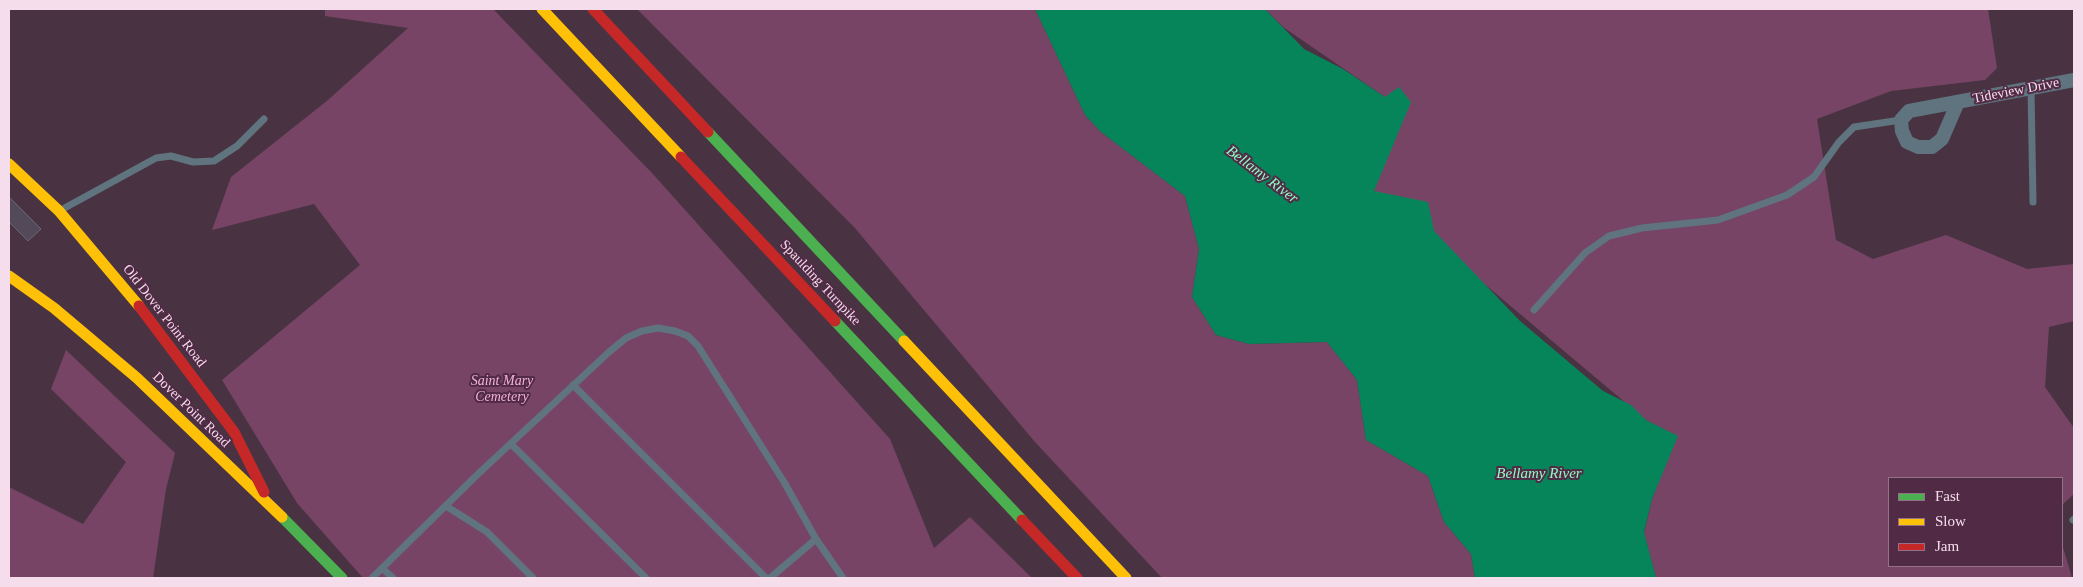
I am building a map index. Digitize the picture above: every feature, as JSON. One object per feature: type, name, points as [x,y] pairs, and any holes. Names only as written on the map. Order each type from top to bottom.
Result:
[{"type":"main road","name":"Spaulding Turnpike","points":[[542,9],[1077,578]]},
{"type":"main road","name":"Spaulding Turnpike","points":[[593,9],[1126,578]]},
{"type":"main road","name":"Old Dover Point Road","points":[[9,164],[59,211],[121,282],[234,432],[270,505]]},
{"type":"main road","name":"Dover Point Road","points":[[9,276],[54,308],[137,378],[270,505],[342,578]]},
{"type":"street","name":"Tideview Drive","points":[[1958,102],[1942,139],[1932,147],[1918,147],[1907,142],[1902,132],[1901,120],[1909,111],[2074,80]]},
{"type":"lane","points":[[2031,88],[2033,202]]},
{"type":"lane","points":[[59,211],[156,158],[170,156],[193,162],[214,160],[237,146],[264,119]]},
{"type":"lane","points":[[1534,310],[1585,253],[1609,236],[1642,228],[1718,220],[1787,195],[1814,176],[1839,142],[1854,127],[1901,120]]},
{"type":"lane","points":[[372,578],[609,352],[634,334],[658,328],[675,330],[688,336],[698,346],[755,439],[784,482],[816,538],[843,578]]},
{"type":"lane","points":[[573,385],[766,578]]},
{"type":"lane","points":[[511,444],[646,578]]},
{"type":"lane","points":[[446,506],[486,532],[533,578]]},
{"type":"lane","points":[[770,578],[816,538]]},
{"type":"lane","points":[[382,568],[393,578]]},
{"type":"green space","name":"Saint Mary Cemetery","points":[[325,9],[493,9],[652,173],[890,439],[934,548],[970,517],[1032,578],[363,578],[297,503],[222,380],[360,265],[314,204],[212,230],[231,177],[328,100],[408,28],[325,16]]},
{"type":"green space","points":[[637,9],[1035,9],[1085,115],[1101,132],[1185,196],[1199,249],[1192,297],[1216,335],[1249,344],[1327,342],[1357,380],[1366,440],[1428,476],[1444,522],[1471,554],[1475,578],[1162,578],[1035,442],[854,227]]},
{"type":"green space","points":[[1265,9],[1988,9],[1997,68],[1985,80],[1891,91],[1817,119],[1836,240],[1873,259],[1946,235],[2027,269],[2074,264],[2074,321],[2049,327],[2045,387],[2074,428],[2074,494],[2063,504],[2063,477],[1888,477],[1888,567],[2063,567],[2063,547],[2072,578],[1656,578],[1644,533],[1652,499],[1677,436],[1646,420],[1374,191],[1385,97],[1283,27]]},
{"type":"green space","points":[[66,350],[175,453],[166,489],[153,578],[9,578],[9,487],[83,524],[126,462],[51,389]]},
{"type":"water","name":"Bellamy River","points":[[1035,9],[1265,9],[1304,49],[1343,69],[1385,97],[1399,87],[1411,102],[1374,191],[1428,202],[1434,231],[1520,321],[1603,391],[1631,405],[1646,420],[1678,436],[1652,499],[1644,532],[1656,578],[1475,578],[1471,554],[1444,522],[1428,476],[1366,440],[1357,380],[1327,342],[1249,344],[1216,335],[1192,297],[1199,249],[1185,196],[1101,132],[1085,115]]},
{"type":"building","points":[[9,197],[41,229],[28,241],[9,222]]},
{"type":"traffic: fast","points":[[708,132],[904,341]]},
{"type":"traffic: fast","points":[[835,321],[1022,520]]},
{"type":"traffic: fast","points":[[282,517],[342,578]]},
{"type":"traffic: slow","points":[[542,9],[681,157]]},
{"type":"traffic: slow","points":[[9,164],[59,211],[139,306]]},
{"type":"traffic: slow","points":[[9,276],[54,308],[137,378],[282,517]]},
{"type":"traffic: slow","points":[[904,341],[1126,578]]},
{"type":"traffic: jam","points":[[593,9],[708,132]]},
{"type":"traffic: jam","points":[[681,157],[835,321]]},
{"type":"traffic: jam","points":[[139,306],[234,432],[264,492]]},
{"type":"traffic: jam","points":[[1022,520],[1077,578]]}]
